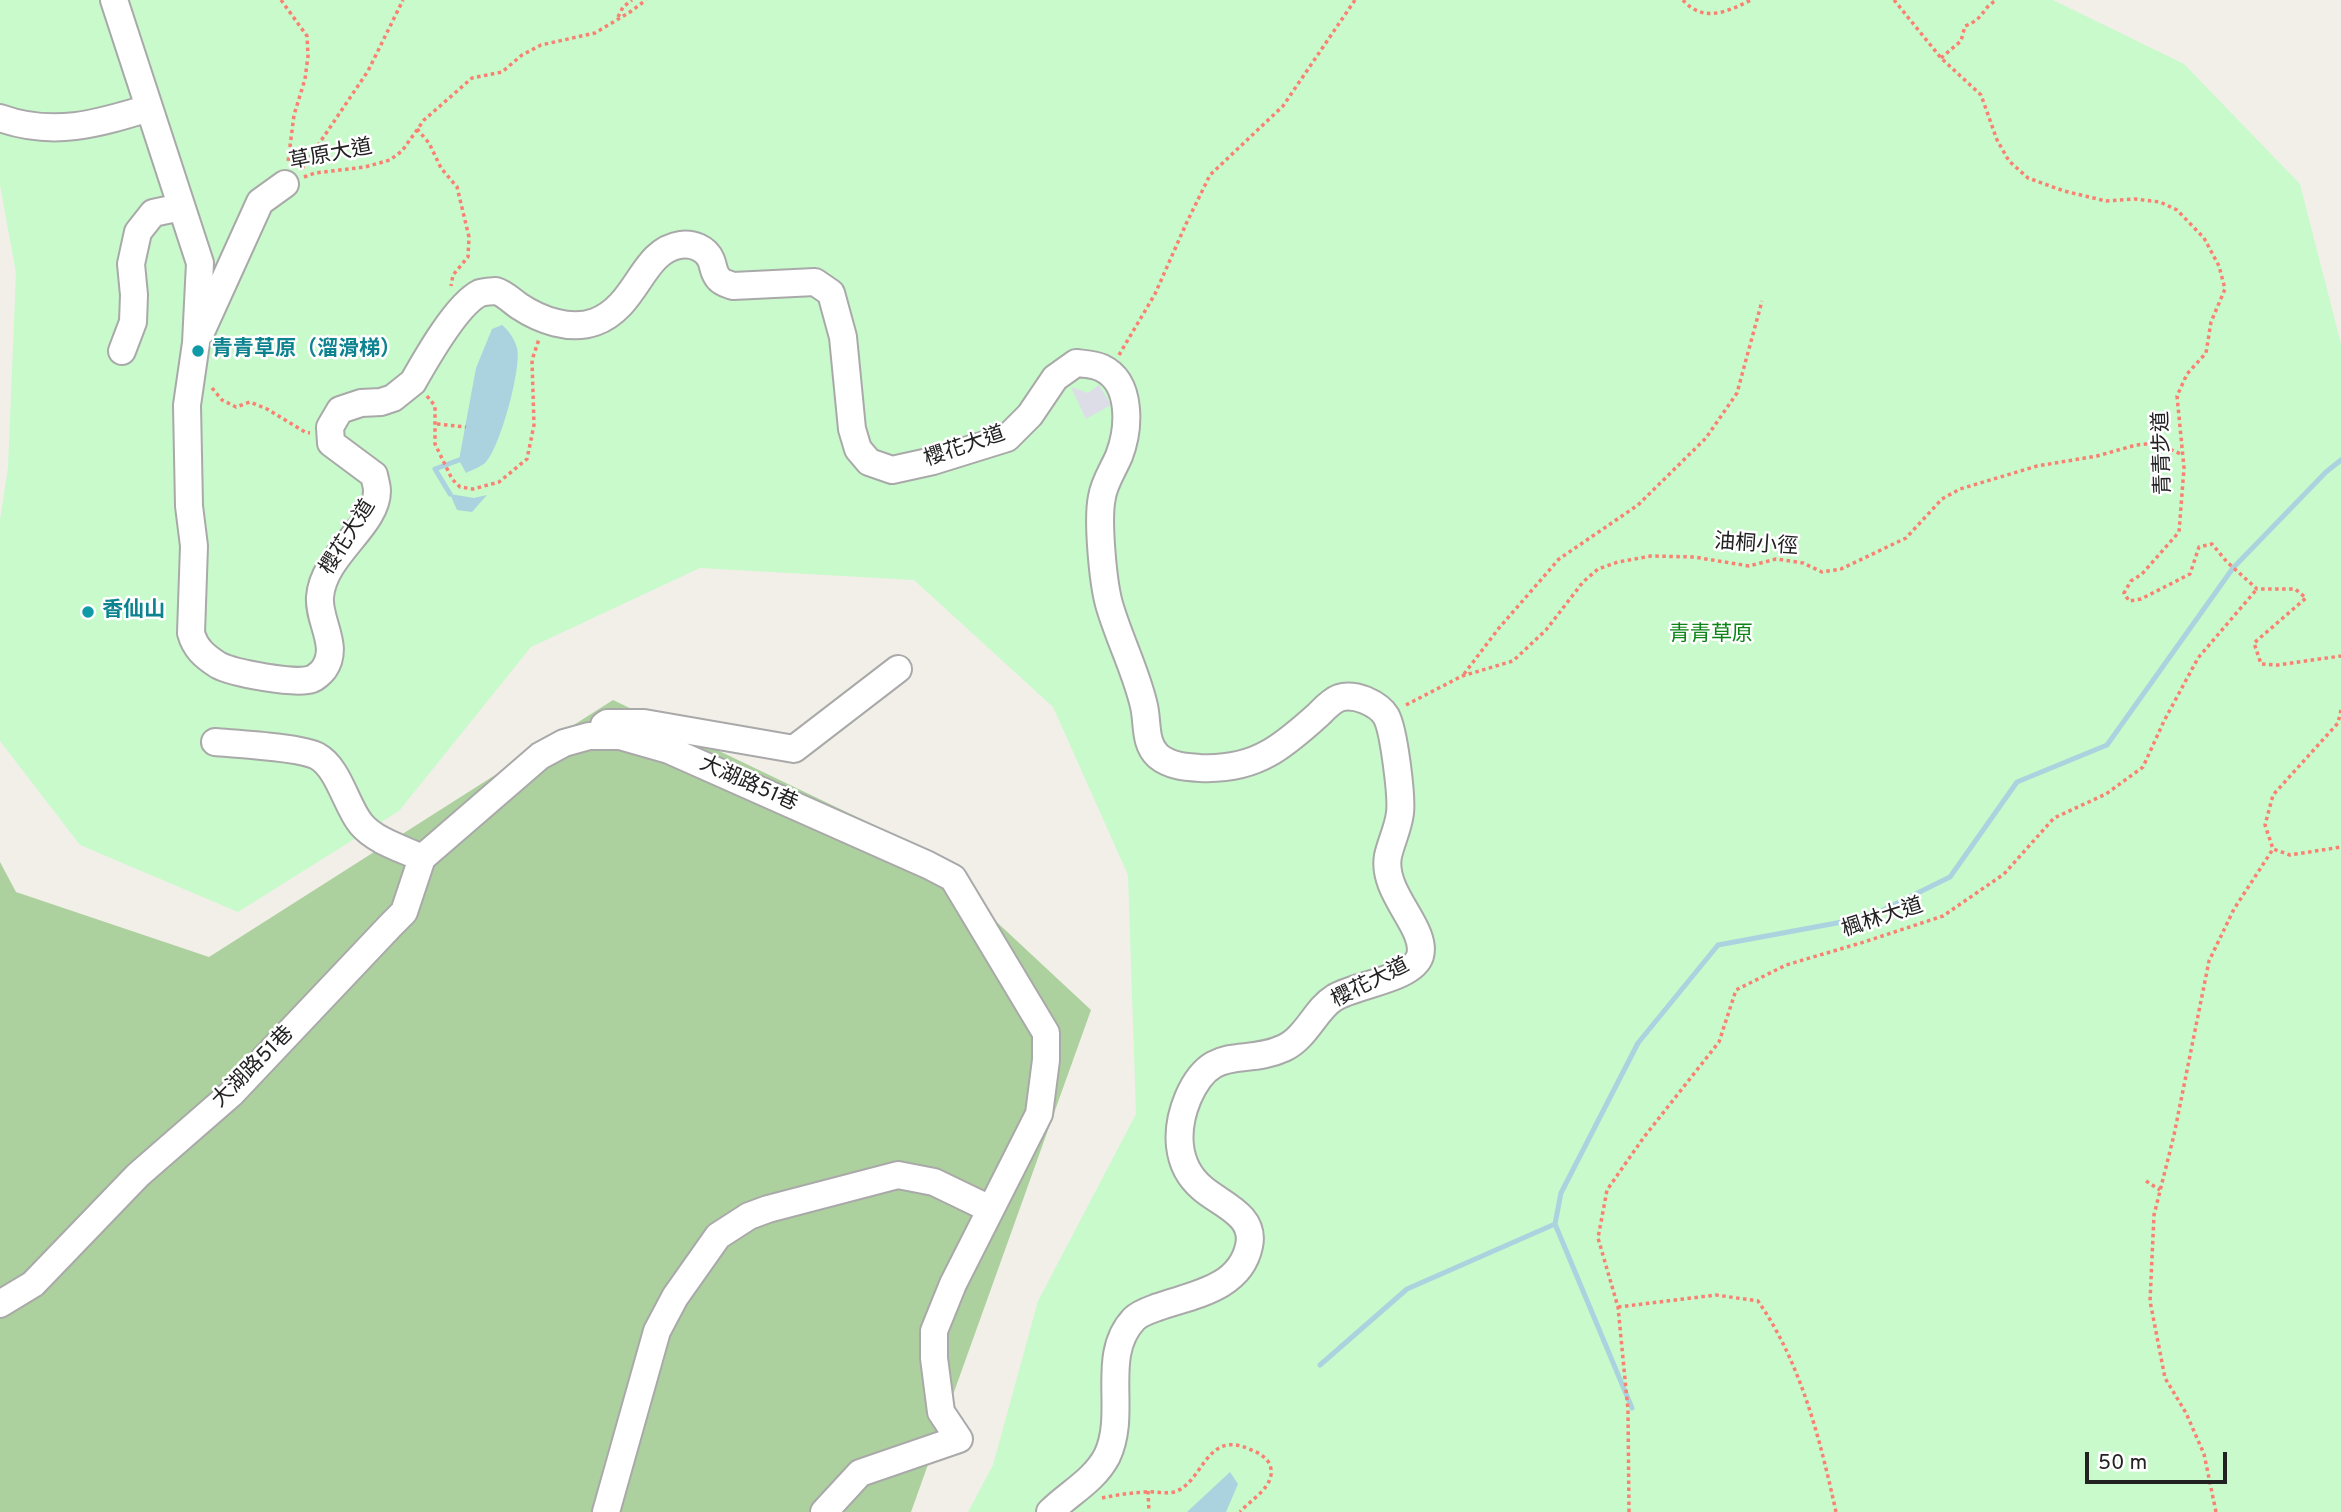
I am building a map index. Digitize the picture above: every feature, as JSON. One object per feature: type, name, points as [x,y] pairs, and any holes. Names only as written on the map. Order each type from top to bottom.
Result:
[{"type":"street","points":[[114,0],[181,206],[153,213],[138,232],[131,264],[133,321],[122,351]]},
{"type":"street","points":[[0,118],[20,125],[53,129],[100,124],[149,108]]},
{"type":"street","points":[[195,351],[260,202],[285,184]]},
{"type":"street","name":"櫻花大道","points":[[181,206],[200,263],[195,351],[187,405],[189,506],[194,546],[191,633],[195,646],[220,666],[249,674],[297,681],[313,679],[324,669],[330,654],[328,633],[319,601],[321,584],[331,564],[374,506],[377,492],[374,475],[331,443],[330,427],[340,410],[361,403],[393,398],[413,382],[460,311],[481,293],[496,291],[531,314],[546,320],[575,325],[593,323],[611,314],[627,299],[650,263],[661,252],[680,245],[699,246],[711,258],[713,272],[720,282],[733,286],[815,282],[831,293],[843,337],[852,429],[858,449],[869,462],[892,470],[933,461],[1007,438],[1030,415],[1055,378],[1076,363],[1099,366],[1109,372]]},
{"type":"street","points":[[1109,372],[1123,391],[1127,415],[1121,451],[1102,494],[1099,519],[1108,600],[1146,709],[1149,744],[1159,757],[1179,767],[1223,769],[1266,756],[1336,699],[1353,696],[1372,703],[1386,717]]},
{"type":"street","points":[[589,736],[607,723],[645,723],[794,749],[898,669]]},
{"type":"street","name":"櫻花大道","points":[[1050,1512],[1095,1473],[1108,1454],[1117,1413],[1115,1366],[1121,1338],[1137,1315],[1229,1281],[1241,1266],[1251,1243],[1247,1224],[1236,1211],[1200,1187],[1183,1164],[1178,1137],[1187,1100],[1200,1075],[1221,1060],[1268,1054],[1289,1047],[1332,999],[1412,969],[1420,957],[1420,942],[1388,879],[1388,857],[1398,830],[1401,806],[1394,751],[1386,717]]},
{"type":"street","name":"大湖路51巷","points":[[0,1304],[33,1283],[138,1175],[231,1094],[404,912],[422,858],[540,756],[564,743],[589,736],[620,736],[669,750],[928,864],[953,878],[1046,1033],[1046,1060],[1039,1114],[953,1283],[934,1331],[934,1358],[941,1412],[959,1439],[860,1473],[824,1512]]},
{"type":"street","points":[[215,742],[317,756],[336,777],[361,824],[379,838],[422,858]]},
{"type":"street","points":[[606,1512],[657,1331],[675,1297],[718,1236],[750,1216],[768,1209],[898,1175],[934,1182],[990,1209]]},
{"type":"path","name":"草原大道","points":[[281,0],[307,36],[308,56],[305,79],[294,115],[285,184],[315,173],[365,167],[390,160],[402,151],[424,120],[472,78],[502,72],[522,55],[541,45],[595,33],[646,0]]},
{"type":"path","points":[[285,184],[304,168],[368,71],[403,0]]},
{"type":"path","points":[[617,19],[623,6],[632,0]]},
{"type":"path","points":[[1109,372],[1155,294],[1210,175],[1283,106],[1355,0]]},
{"type":"path","points":[[1683,0],[1693,11],[1708,14],[1727,11],[1751,0]]},
{"type":"path","name":"青青步道","points":[[1894,0],[1941,58],[1981,95],[1997,140],[2009,161],[2028,178],[2064,191],[2106,201],[2135,199],[2160,202],[2177,210],[2204,238],[2219,266],[2225,289],[2211,322],[2206,353],[2187,374],[2177,397],[2184,455],[2179,532],[2142,574],[2131,581],[2124,593],[2129,601],[2141,599],[2190,574],[2199,547],[2212,544],[2227,562],[2257,589]]},
{"type":"path","points":[[1941,58],[1961,41],[1965,26],[1980,20],[1989,4],[1997,0]]},
{"type":"path","points":[[417,128],[429,143],[441,168],[457,187],[469,237],[468,257],[453,275],[450,292],[460,311]]},
{"type":"path","points":[[1462,676],[1499,628],[1559,559],[1638,505],[1706,438],[1737,393],[1762,301]]},
{"type":"path","points":[[413,382],[435,406],[438,451],[452,479],[460,487],[473,489],[499,482],[527,459],[534,425],[532,360],[546,320]]},
{"type":"path","points":[[195,351],[222,400],[236,407],[250,402],[304,432],[330,434]]},
{"type":"path","points":[[437,424],[466,427]]},
{"type":"path","name":"油桐小徑","points":[[1386,717],[1462,676],[1513,661],[1546,630],[1583,582],[1598,569],[1618,562],[1651,556],[1683,557],[1749,566],[1776,559],[1803,564],[1822,572],[1841,569],[1906,538],[1942,499],[1960,489],[2037,466],[2097,456],[2136,445],[2156,443],[2184,455]]},
{"type":"path","points":[[2257,589],[2295,589],[2306,598],[2254,643],[2260,664],[2278,666],[2341,656]]},
{"type":"path","name":"楓林大道","points":[[1629,1512],[1628,1410],[1618,1307],[1598,1238],[1607,1190],[1644,1137],[1719,1042],[1736,990],[1786,965],[1943,916],[2004,874],[2054,818],[2106,794],[2143,767],[2198,658],[2257,589]]},
{"type":"path","points":[[2273,849],[2265,825],[2273,795],[2338,723],[2341,710]]},
{"type":"path","points":[[2273,849],[2290,855],[2341,847]]},
{"type":"path","points":[[2217,1512],[2204,1454],[2186,1413],[2165,1378],[2150,1301],[2154,1216],[2174,1135],[2209,961],[2234,909],[2273,849]]},
{"type":"path","points":[[2146,1181],[2160,1190]]},
{"type":"path","points":[[1618,1307],[1716,1296],[1758,1301],[1775,1326],[1802,1391],[1821,1444],[1836,1512]]},
{"type":"path","points":[[1149,1512],[1148,1491],[1173,1492],[1184,1487],[1213,1452],[1237,1445],[1261,1455],[1269,1463],[1271,1473],[1269,1483],[1240,1512]]},
{"type":"green space","name":"青青草原","points":[[0,0],[2053,0],[2184,64],[2300,184],[2341,344],[2341,1512],[968,1512],[993,1465],[1038,1301],[1136,1114],[1128,875],[1053,707],[914,580],[700,568],[531,647],[399,811],[238,912],[80,845],[0,741],[0,520],[8,468],[16,273],[0,185]]},
{"type":"green space","points":[[613,700],[913,844],[1091,1010],[911,1512],[0,1512],[0,862],[16,892],[209,957]]},
{"type":"shaded area","points":[[1099,385],[1111,405],[1086,419],[1071,387],[1088,393]]},
{"type":"water","points":[[502,325],[517,348],[513,389],[491,455],[485,463],[466,473],[459,460],[476,368],[492,329]]},
{"type":"water","points":[[450,494],[474,498],[487,495],[472,512],[457,510]]},
{"type":"water","points":[[1230,1472],[1238,1484],[1226,1512],[1187,1512]]},
{"type":"waterway","points":[[450,494],[435,469],[459,460]]},
{"type":"waterway","points":[[1320,1365],[1407,1289],[1555,1224],[1561,1193],[1638,1043],[1718,945],[1869,917],[1950,877],[2017,782],[2107,745],[2233,568],[2326,472],[2341,460]]},
{"type":"waterway","points":[[1555,1224],[1632,1408]]},
{"type":"place","name":"青青草原（溜滑梯）","points":[[198,351]]},
{"type":"place","name":"香仙山","points":[[88,612]]}]
